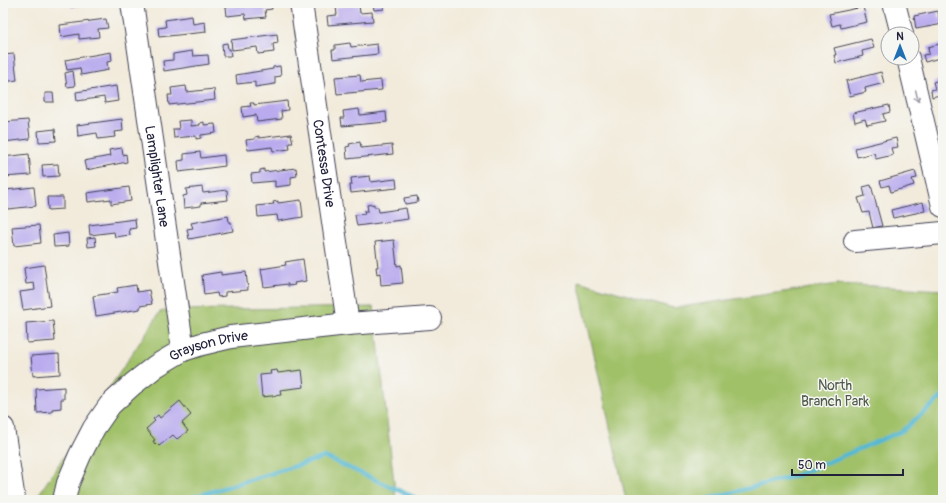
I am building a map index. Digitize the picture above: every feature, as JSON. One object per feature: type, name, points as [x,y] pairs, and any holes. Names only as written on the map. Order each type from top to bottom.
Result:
[{"type":"street","name":"Lamplighter Lane","points":[[132,3],[183,350]]},
{"type":"street","name":"Contessa Drive","points":[[301,3],[348,324]]},
{"type":"street","points":[[894,3],[900,26]]},
{"type":"street","points":[[910,66],[943,206]]},
{"type":"street","points":[[855,241],[943,233]]},
{"type":"street","name":"Grayson Drive","points":[[64,500],[68,483],[80,455],[94,428],[110,405],[156,366],[183,350],[231,337],[348,324],[430,318]]},
{"type":"street","points":[[3,428],[14,500]]},
{"type":"green space","name":"North Branch Park","points":[[578,281],[673,308],[838,284],[943,290],[943,500],[626,500]]},
{"type":"green space","points":[[374,307],[396,500],[35,500],[160,312],[169,310]]},
{"type":"building","points":[[70,3],[91,3],[91,4],[71,7]]},
{"type":"building","points":[[235,3],[239,3],[239,5],[271,3],[272,9],[265,10],[266,17],[246,19],[245,14],[227,16],[226,7],[236,6]]},
{"type":"building","points":[[373,3],[383,3],[384,9],[374,10]]},
{"type":"building","points":[[359,5],[360,13],[372,12],[373,21],[328,25],[327,16],[337,15],[336,7]]},
{"type":"building","points":[[863,7],[867,22],[841,28],[840,24],[832,26],[829,14]]},
{"type":"building","points":[[938,11],[939,17],[943,16],[943,24],[920,28],[920,26],[916,26],[914,16]]},
{"type":"building","points":[[192,16],[193,24],[205,22],[206,32],[159,37],[158,28],[166,27],[165,20]]},
{"type":"building","points":[[106,19],[108,28],[98,29],[99,37],[79,39],[79,34],[61,37],[60,25]]},
{"type":"building","points":[[277,34],[278,43],[273,44],[274,52],[258,54],[257,47],[232,50],[231,40]]},
{"type":"building","points":[[871,39],[874,48],[862,51],[863,56],[836,63],[834,48]]},
{"type":"building","points":[[227,43],[231,56],[223,56],[222,44]]},
{"type":"building","points":[[350,43],[351,47],[377,44],[378,54],[333,59],[332,50],[335,50],[335,45]]},
{"type":"building","points":[[943,43],[943,57],[925,62],[923,55],[929,54],[928,47]]},
{"type":"building","points":[[192,51],[193,56],[208,55],[209,64],[164,71],[163,61],[173,60],[173,54]]},
{"type":"building","points":[[111,52],[112,61],[107,62],[108,70],[81,75],[80,68],[67,70],[65,60]]},
{"type":"building","points":[[14,54],[17,80],[3,82],[3,55]]},
{"type":"building","points":[[280,66],[281,76],[275,77],[275,84],[255,87],[255,82],[237,84],[236,75],[273,69],[273,67]]},
{"type":"building","points":[[73,71],[75,86],[67,87],[65,73]]},
{"type":"building","points":[[881,72],[884,83],[865,88],[866,92],[850,96],[846,81]]},
{"type":"building","points":[[360,75],[361,82],[381,80],[382,90],[337,94],[335,77]]},
{"type":"building","points":[[943,79],[943,94],[932,97],[931,90],[935,89],[933,82]]},
{"type":"building","points":[[116,86],[118,101],[105,103],[104,97],[77,101],[76,92]]},
{"type":"building","points":[[186,86],[187,92],[214,89],[215,100],[169,105],[168,95],[172,95],[171,88]]},
{"type":"building","points":[[45,93],[53,93],[54,102],[45,102]]},
{"type":"building","points":[[287,101],[288,110],[281,111],[282,119],[257,122],[256,115],[243,117],[242,107],[251,106],[250,103],[254,103],[254,105]]},
{"type":"building","points":[[889,105],[890,112],[883,114],[885,121],[867,125],[865,119],[855,122],[853,113]]},
{"type":"building","points":[[359,109],[360,115],[386,112],[387,122],[342,126],[341,118],[344,118],[343,111]]},
{"type":"building","points":[[122,119],[123,131],[114,132],[115,137],[98,139],[97,133],[78,136],[77,125]]},
{"type":"building","points":[[28,120],[30,139],[3,142],[3,122]]},
{"type":"building","points":[[191,120],[191,126],[200,125],[200,123],[204,122],[204,125],[215,124],[216,133],[201,135],[201,138],[196,139],[196,136],[174,138],[173,129],[179,129],[178,121]]},
{"type":"building","points":[[55,129],[56,141],[39,142],[38,131]]},
{"type":"building","points":[[291,134],[293,143],[289,143],[290,149],[273,151],[272,147],[248,150],[246,140],[255,139],[255,137],[259,136],[259,138]]},
{"type":"building","points":[[896,138],[898,147],[891,148],[893,155],[876,159],[874,153],[857,157],[855,148]]},
{"type":"building","points":[[360,142],[361,148],[392,145],[393,154],[347,159],[346,147],[350,146],[349,144]]},
{"type":"building","points":[[122,148],[123,155],[126,154],[127,162],[86,170],[84,161],[110,156],[109,150]]},
{"type":"building","points":[[200,152],[201,158],[224,155],[225,166],[179,172],[178,161],[184,160],[184,154]]},
{"type":"building","points":[[29,154],[31,175],[3,177],[3,157]]},
{"type":"building","points":[[58,164],[59,176],[43,177],[42,165]]},
{"type":"building","points":[[296,168],[297,176],[291,177],[291,185],[275,187],[275,181],[252,183],[251,174],[260,173],[260,170],[264,169],[264,172]]},
{"type":"building","points":[[915,171],[917,178],[912,179],[914,185],[891,192],[889,185],[882,187],[880,181]]},
{"type":"building","points":[[370,176],[371,182],[396,179],[397,188],[351,193],[351,178]]},
{"type":"building","points":[[871,185],[882,226],[873,228],[869,212],[863,213],[858,198],[865,196],[863,187]]},
{"type":"building","points":[[34,187],[36,206],[8,209],[6,190]]},
{"type":"building","points":[[129,187],[131,201],[111,204],[111,199],[88,202],[87,193]]},
{"type":"building","points":[[202,187],[203,193],[227,190],[228,200],[201,203],[201,206],[184,208],[183,196],[187,195],[186,189]]},
{"type":"building","points":[[417,196],[418,202],[405,204],[404,198]]},
{"type":"building","points":[[47,197],[63,197],[63,209],[48,210]]},
{"type":"building","points":[[301,200],[303,217],[278,221],[277,215],[258,217],[257,206],[274,204],[273,202],[278,201],[278,203]]},
{"type":"building","points":[[923,202],[925,211],[893,218],[891,210]]},
{"type":"building","points":[[374,204],[374,207],[378,207],[379,212],[406,208],[408,219],[357,226],[355,215],[365,214],[364,211],[368,211],[367,205]]},
{"type":"building","points":[[228,216],[233,231],[189,239],[187,229],[193,228],[191,223]]},
{"type":"building","points":[[135,219],[136,228],[129,229],[130,235],[115,237],[114,232],[90,235],[89,225]]},
{"type":"building","points":[[39,225],[41,243],[14,246],[12,227]]},
{"type":"building","points":[[68,233],[69,246],[54,247],[53,235]]},
{"type":"building","points":[[95,237],[96,246],[88,247],[87,238]]},
{"type":"building","points":[[394,240],[397,266],[401,265],[403,283],[381,285],[380,273],[377,274],[376,267],[378,267],[375,242]]},
{"type":"building","points":[[303,259],[306,281],[294,283],[295,285],[288,286],[288,284],[264,287],[261,269],[286,265],[285,262]]},
{"type":"building","points":[[44,265],[50,306],[23,310],[20,292],[35,290],[34,283],[26,284],[24,268]]},
{"type":"building","points":[[221,272],[221,275],[246,272],[248,290],[225,292],[225,296],[218,297],[217,293],[204,295],[202,275]]},
{"type":"building","points":[[136,285],[137,292],[149,290],[152,304],[140,306],[140,309],[96,316],[93,296],[118,292],[117,288]]},
{"type":"building","points":[[53,321],[55,341],[27,343],[26,323]]},
{"type":"building","points":[[59,354],[60,374],[33,376],[31,356]]},
{"type":"building","points":[[277,370],[278,373],[302,370],[304,387],[280,390],[281,395],[262,397],[260,375],[271,374],[270,371]]},
{"type":"building","points":[[64,387],[64,399],[61,399],[61,408],[52,409],[52,412],[37,413],[36,389]]},
{"type":"building","points":[[180,401],[191,415],[182,423],[188,431],[177,439],[173,435],[159,446],[156,443],[155,444],[153,441],[155,440],[146,429],[155,421],[153,419],[158,415],[160,418]]},
{"type":"waterway","points":[[704,500],[795,476],[902,431],[943,396]]},
{"type":"waterway","points":[[184,500],[325,457],[420,500]]}]
